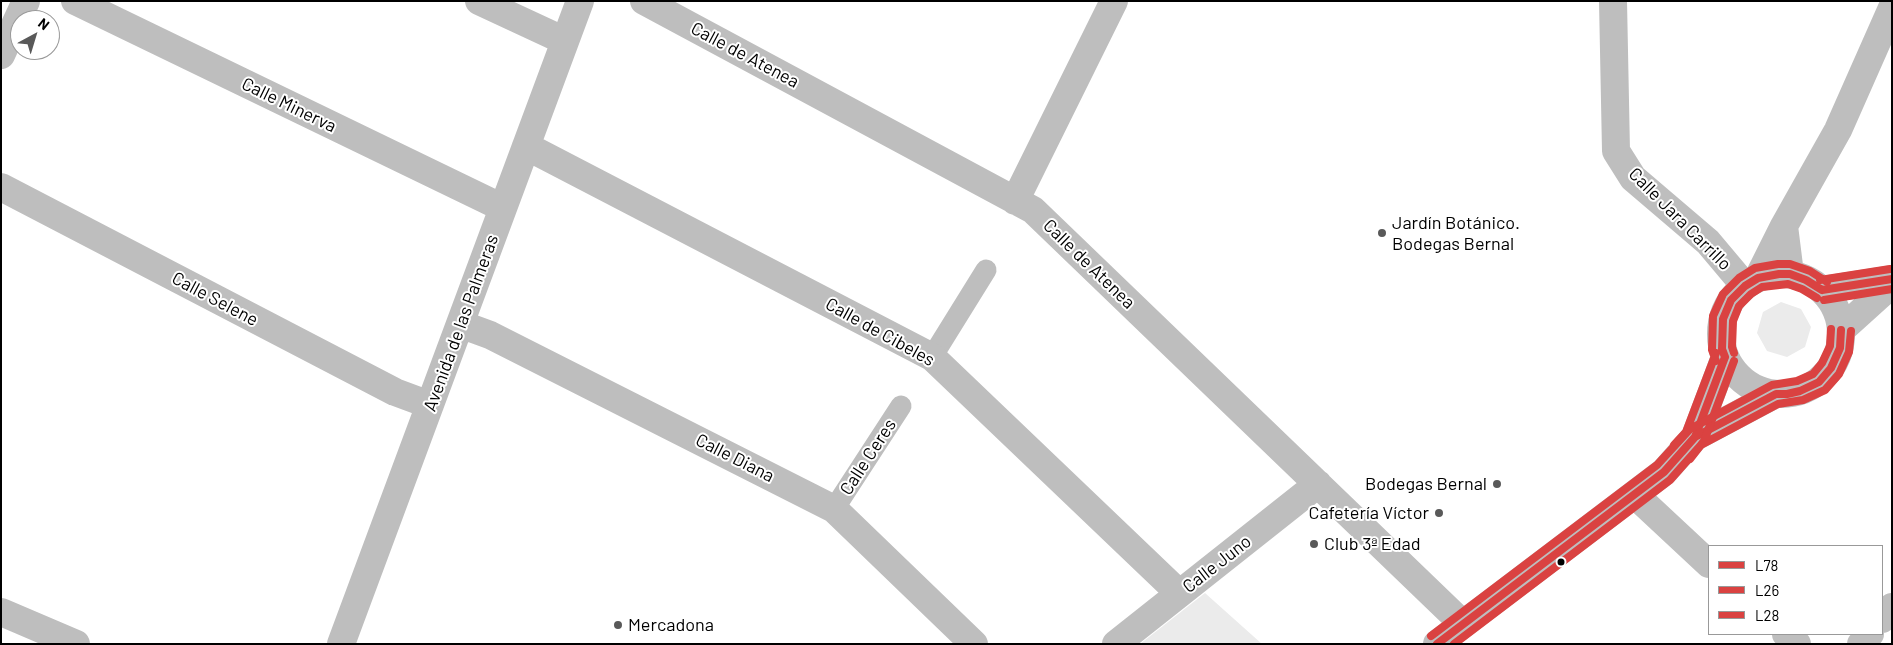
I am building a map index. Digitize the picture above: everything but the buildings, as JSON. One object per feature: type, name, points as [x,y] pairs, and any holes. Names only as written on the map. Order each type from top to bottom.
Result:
[{"type":"street","points":[[1,55],[26,1]]},
{"type":"street","name":"Calle Minerva","points":[[75,1],[503,208]]},
{"type":"street","points":[[479,1],[565,41]]},
{"type":"street","name":"Avenida de las Palmeras","points":[[341,644],[580,1]]},
{"type":"street","name":"Calle de Atenea","points":[[644,1],[1033,210],[1464,624]]},
{"type":"street","points":[[1015,201],[1114,1]]},
{"type":"street","name":"Calle Jara Carrillo","points":[[1613,1],[1616,151],[1633,178],[1752,282]]},
{"type":"street","points":[[1752,282],[1779,274],[1790,274],[1806,280],[1822,290],[1836,310],[1841,330],[1840,348],[1831,368],[1819,382],[1800,391],[1776,394],[1756,388],[1739,377],[1731,368],[1722,349],[1723,319],[1731,300],[1752,282],[1838,130],[1892,8]]},
{"type":"street","name":"Calle de Cibeles","points":[[526,146],[932,358],[1179,593]]},
{"type":"street","name":"Calle Selene","points":[[1,187],[394,392],[430,405]]},
{"type":"street","points":[[1784,226],[1790,274]]},
{"type":"street","points":[[932,358],[986,270]]},
{"type":"street","points":[[1822,290],[1892,279]]},
{"type":"street","points":[[1841,330],[1892,284]]},
{"type":"street","name":"Calle Diana","points":[[460,324],[490,335],[834,509],[974,644]]},
{"type":"street","points":[[1695,437],[1725,357]]},
{"type":"street","points":[[1437,644],[1664,472],[1695,437],[1776,394]]},
{"type":"street","name":"Calle Ceres","points":[[834,509],[901,406]]},
{"type":"street","name":"Calle Juno","points":[[1116,644],[1318,484]]},
{"type":"street","points":[[1635,495],[1708,563]]},
{"type":"street","points":[[1883,618],[1892,607]]},
{"type":"street","points":[[1,612],[76,644]]},
{"type":"street","points":[[1787,635],[1797,644]]},
{"type":"shaded area","points":[[1781,302],[1801,309],[1811,327],[1805,347],[1787,357],[1767,351],[1757,333],[1763,312]]},
{"type":"shaded area","points":[[1205,593],[1262,644],[1140,644]]},
{"type":"transit line","name":"L28","points":[[1716,361],[1712,350],[1713,316],[1723,294],[1739,278],[1755,268],[1790,264],[1810,271],[1827,282]]},
{"type":"transit line","name":"L28","points":[[1820,280],[1890,269]]},
{"type":"transit line","name":"L78","points":[[1725,357],[1722,349],[1723,319],[1731,300],[1745,286],[1758,278],[1790,274],[1806,280],[1822,290]]},
{"type":"transit line","name":"L78","points":[[1822,290],[1892,279]]},
{"type":"transit line","name":"L26","points":[[1734,353],[1732,347],[1733,321],[1739,306],[1751,294],[1762,287],[1788,284],[1802,289],[1817,298]]},
{"type":"transit line","name":"L26","points":[[1824,300],[1892,289]]},
{"type":"transit line","name":"L28","points":[[1431,636],[1657,465],[1690,429],[1772,385],[1797,381],[1813,374],[1822,363],[1830,346],[1831,329]]},
{"type":"transit line","name":"L78","points":[[1437,644],[1664,472],[1695,437],[1776,394],[1800,391],[1819,382],[1831,368],[1840,348],[1841,330]]},
{"type":"transit line","name":"L26","points":[[1454,644],[1670,480],[1701,445],[1778,404],[1803,400],[1825,390],[1839,374],[1849,352],[1851,331]]},
{"type":"transit line","name":"L28","points":[[1674,445],[1686,432],[1716,353]]},
{"type":"transit line","name":"L78","points":[[1682,452],[1695,437],[1725,357]]},
{"type":"transit line","name":"L26","points":[[1690,459],[1704,441],[1734,361]]},
{"type":"place","name":"Jardín Botánico. Bodegas Bernal","points":[[1382,233]]},
{"type":"place","name":"Bodegas Bernal","points":[[1497,484]]},
{"type":"place","name":"Cafetería Víctor","points":[[1439,513]]},
{"type":"place","name":"Club 3ª Edad","points":[[1314,544]]},
{"type":"place","name":"Mercadona","points":[[618,625]]}]
